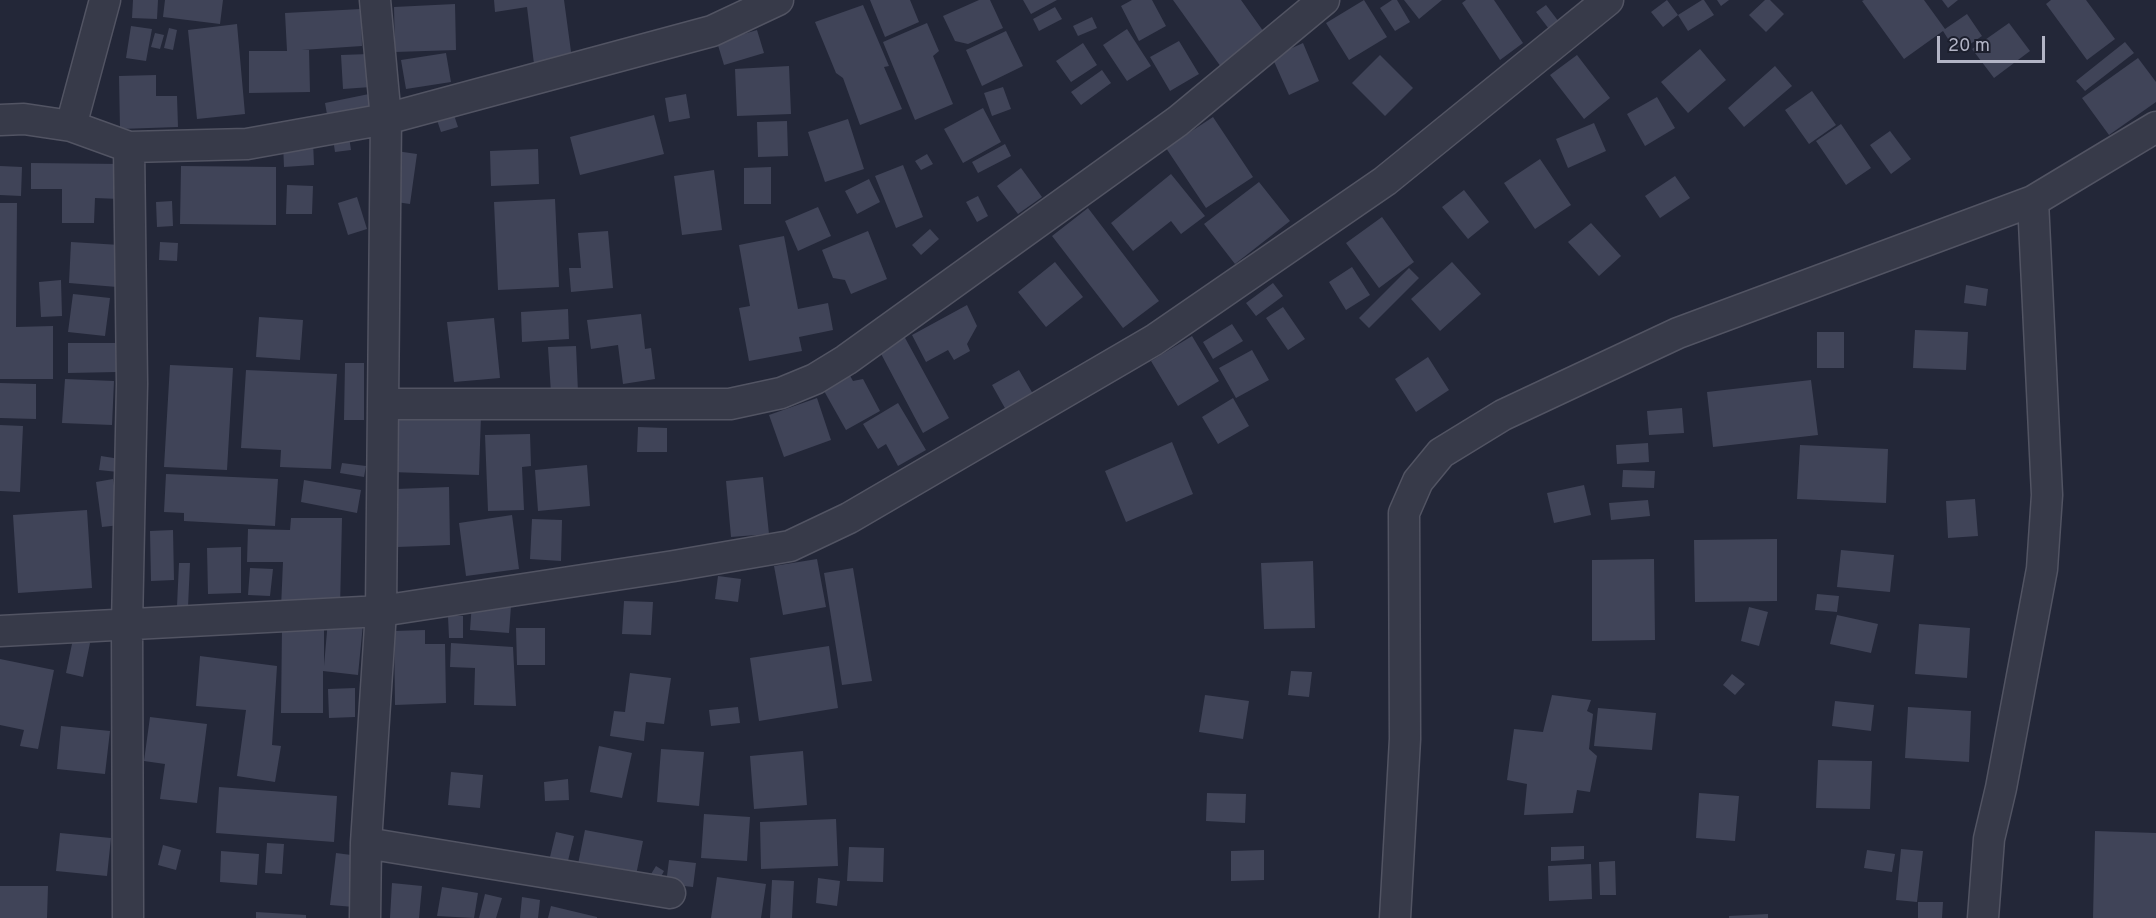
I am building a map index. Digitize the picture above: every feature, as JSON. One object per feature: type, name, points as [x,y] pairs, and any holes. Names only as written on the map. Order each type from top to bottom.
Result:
[{"type":"street","points":[[71,126],[105,0]]},
{"type":"street","points":[[365,918],[366,843],[381,611],[386,119],[375,0]]},
{"type":"street","points":[[0,120],[24,119],[71,126],[129,147],[247,144],[386,119],[712,31],[778,0]]},
{"type":"street","points":[[383,404],[730,404],[781,393],[815,379],[846,360],[1178,121],[1324,0]]},
{"type":"street","points":[[0,631],[381,611],[790,546],[849,518],[1154,340],[1385,181],[1608,0]]},
{"type":"street","points":[[1395,918],[1406,739],[1404,513],[1418,481],[1441,453],[1503,415],[1678,333],[2033,201],[2156,128]]},
{"type":"street","points":[[128,918],[127,625],[132,384],[129,147]]},
{"type":"street","points":[[1983,918],[1989,839],[2001,788],[2042,569],[2048,495],[2033,201]]},
{"type":"street","points":[[366,843],[670,893]]},
{"type":"building","points":[[133,0],[158,0],[157,19],[132,18]]},
{"type":"building","points":[[165,0],[223,0],[220,24],[163,17]]},
{"type":"building","points":[[494,0],[564,0],[572,59],[534,64],[527,7],[495,12]]},
{"type":"building","points":[[870,0],[910,0],[919,22],[885,37]]},
{"type":"building","points":[[979,0],[990,0],[1003,28],[968,44],[955,41],[943,16]]},
{"type":"building","points":[[1023,0],[1057,0],[1031,14]]},
{"type":"building","points":[[1132,0],[1152,0],[1166,26],[1139,41],[1121,6]]},
{"type":"building","points":[[1173,0],[1241,0],[1266,35],[1221,67]]},
{"type":"building","points":[[1364,0],[1387,37],[1349,60],[1326,23]]},
{"type":"building","points":[[1392,0],[1397,0],[1410,22],[1395,31],[1380,8]]},
{"type":"building","points":[[1404,0],[1442,0],[1419,19]]},
{"type":"building","points":[[1466,0],[1494,0],[1523,43],[1500,60],[1462,3]]},
{"type":"building","points":[[1667,0],[1678,15],[1663,27],[1651,12]]},
{"type":"building","points":[[1702,0],[1714,15],[1688,31],[1678,15]]},
{"type":"building","points":[[1717,0],[1729,0],[1721,6]]},
{"type":"building","points":[[1765,0],[1770,0],[1784,14],[1766,32],[1749,15]]},
{"type":"building","points":[[1924,0],[1945,29],[1967,14],[1982,36],[1957,53],[1943,31],[1904,59],[1862,1]]},
{"type":"building","points":[[1942,0],[1958,0],[1948,8]]},
{"type":"building","points":[[2051,0],[2086,0],[2115,39],[2087,60],[2046,4]]},
{"type":"building","points":[[455,4],[456,50],[395,52],[394,7]]},
{"type":"building","points":[[863,5],[889,66],[884,67],[902,109],[860,125],[843,78],[836,73],[815,22]]},
{"type":"building","points":[[1546,5],[1559,22],[1549,29],[1536,12]]},
{"type":"building","points":[[1055,7],[1062,19],[1039,31],[1033,19]]},
{"type":"building","points":[[361,9],[362,46],[302,50],[309,50],[310,92],[249,93],[249,51],[287,51],[285,13]]},
{"type":"building","points":[[1092,17],[1097,28],[1078,36],[1073,26]]},
{"type":"building","points":[[927,23],[939,51],[933,56],[953,104],[915,120],[883,42]]},
{"type":"building","points":[[2009,23],[2030,51],[1994,78],[1972,49]]},
{"type":"building","points":[[237,24],[245,114],[197,119],[188,30]]},
{"type":"building","points":[[131,26],[152,29],[146,61],[126,58]]},
{"type":"building","points":[[169,28],[177,30],[173,50],[164,48]]},
{"type":"building","points":[[1127,29],[1151,66],[1127,81],[1103,45]]},
{"type":"building","points":[[757,30],[764,53],[724,65],[717,42]]},
{"type":"building","points":[[1006,31],[1023,66],[982,86],[966,50]]},
{"type":"building","points":[[155,33],[164,35],[160,49],[151,47]]},
{"type":"building","points":[[1179,41],[1199,74],[1170,91],[1150,57]]},
{"type":"building","points":[[2125,42],[2134,53],[2085,91],[2076,81]]},
{"type":"building","points":[[1083,43],[1097,65],[1071,82],[1056,61]]},
{"type":"building","points":[[1303,43],[1319,81],[1289,95],[1272,57]]},
{"type":"building","points":[[1700,49],[1726,80],[1688,113],[1661,82]]},
{"type":"building","points":[[446,53],[451,82],[406,89],[401,60]]},
{"type":"building","points":[[369,54],[371,87],[343,89],[341,55]]},
{"type":"building","points":[[1380,55],[1413,88],[1385,116],[1352,83]]},
{"type":"building","points":[[1577,55],[1610,98],[1584,119],[1550,75]]},
{"type":"building","points":[[2138,58],[2156,82],[2156,102],[2109,135],[2082,98]]},
{"type":"building","points":[[789,66],[791,114],[737,116],[735,69]]},
{"type":"building","points":[[1775,66],[1792,86],[1744,127],[1728,108]]},
{"type":"building","points":[[1102,70],[1111,83],[1081,105],[1071,92]]},
{"type":"building","points":[[156,75],[156,96],[177,96],[178,127],[120,129],[119,76]]},
{"type":"building","points":[[1003,87],[1011,109],[992,116],[984,93]]},
{"type":"building","points":[[1812,91],[1836,125],[1809,144],[1785,110]]},
{"type":"building","points":[[369,94],[372,110],[328,120],[325,103]]},
{"type":"building","points":[[686,94],[690,118],[669,122],[665,98]]},
{"type":"building","points":[[1657,97],[1675,128],[1645,146],[1627,114]]},
{"type":"building","points":[[983,108],[1001,142],[963,163],[944,129]]},
{"type":"building","points":[[452,109],[458,127],[441,132],[435,114]]},
{"type":"building","points":[[654,115],[664,154],[580,175],[570,137]]},
{"type":"building","points":[[1213,117],[1253,177],[1206,208],[1166,148]]},
{"type":"building","points":[[848,119],[864,169],[825,182],[808,132]]},
{"type":"building","points":[[787,121],[788,156],[758,157],[757,122]]},
{"type":"building","points":[[1594,123],[1606,151],[1568,168],[1556,139]]},
{"type":"building","points":[[1841,124],[1871,168],[1846,185],[1816,141]]},
{"type":"building","points":[[348,130],[351,150],[335,152],[332,132]]},
{"type":"building","points":[[1890,131],[1911,159],[1891,174],[1870,145]]},
{"type":"building","points":[[313,141],[314,165],[284,167],[283,143]]},
{"type":"building","points":[[1005,144],[1011,156],[978,173],[972,162]]},
{"type":"building","points":[[538,149],[539,184],[491,186],[490,151]]},
{"type":"building","points":[[396,151],[417,154],[410,204],[389,201]]},
{"type":"building","points":[[927,154],[933,164],[921,170],[915,161]]},
{"type":"building","points":[[1540,159],[1571,205],[1535,229],[1504,183]]},
{"type":"building","points":[[31,163],[121,164],[120,199],[95,198],[94,223],[62,223],[62,189],[31,189]]},
{"type":"building","points":[[903,165],[923,217],[896,228],[875,176]]},
{"type":"building","points":[[0,166],[22,167],[21,196],[0,195]]},
{"type":"building","points":[[181,166],[276,167],[276,225],[180,224]]},
{"type":"building","points":[[771,167],[771,204],[744,204],[744,168]]},
{"type":"building","points":[[1021,168],[1042,197],[1018,214],[997,186]]},
{"type":"building","points":[[714,170],[722,230],[682,235],[674,176]]},
{"type":"building","points":[[1171,174],[1205,216],[1181,234],[1171,221],[1133,251],[1111,223]]},
{"type":"building","points":[[1675,176],[1690,198],[1660,218],[1645,196]]},
{"type":"building","points":[[869,179],[880,202],[857,214],[845,191]]},
{"type":"building","points":[[1259,182],[1290,221],[1235,264],[1204,224]]},
{"type":"building","points":[[287,185],[313,186],[312,214],[286,214]]},
{"type":"building","points":[[1464,190],[1489,222],[1468,239],[1442,207]]},
{"type":"building","points":[[978,196],[988,216],[977,222],[966,202]]},
{"type":"building","points":[[357,197],[367,229],[348,235],[338,203]]},
{"type":"building","points":[[555,199],[559,287],[498,290],[494,202]]},
{"type":"building","points":[[172,201],[173,226],[157,227],[156,202]]},
{"type":"building","points":[[0,203],[17,203],[16,327],[53,326],[53,379],[0,379]]},
{"type":"building","points":[[818,207],[831,236],[798,251],[785,221]]},
{"type":"building","points":[[1088,208],[1159,301],[1123,328],[1052,236]]},
{"type":"building","points":[[1382,217],[1414,262],[1379,288],[1346,243]]},
{"type":"building","points":[[1591,223],[1621,256],[1599,276],[1568,242]]},
{"type":"building","points":[[930,229],[939,239],[921,255],[912,245]]},
{"type":"building","points":[[608,231],[613,288],[571,292],[569,268],[581,268],[578,233]]},
{"type":"building","points":[[868,231],[887,279],[851,294],[845,280],[833,278],[822,250]]},
{"type":"building","points":[[784,236],[798,309],[828,303],[833,330],[799,337],[802,351],[749,361],[739,308],[750,306],[739,245]]},
{"type":"building","points":[[71,242],[120,245],[117,287],[69,283]]},
{"type":"building","points":[[160,242],[178,243],[177,261],[159,260]]},
{"type":"building","points":[[1055,262],[1083,297],[1046,327],[1018,292]]},
{"type":"building","points":[[1452,262],[1481,294],[1440,331],[1411,299]]},
{"type":"building","points":[[1352,267],[1370,295],[1346,310],[1329,282]]},
{"type":"building","points":[[1409,268],[1419,278],[1369,328],[1359,318]]},
{"type":"building","points":[[61,280],[62,316],[41,317],[39,282]]},
{"type":"building","points":[[1273,283],[1283,296],[1256,316],[1246,303]]},
{"type":"building","points":[[1966,285],[1988,289],[1986,306],[1964,303]]},
{"type":"building","points":[[73,294],[110,298],[105,336],[68,332]]},
{"type":"building","points":[[967,305],[977,326],[967,344],[970,351],[954,360],[948,350],[926,362],[912,335]]},
{"type":"building","points":[[1283,307],[1305,339],[1288,350],[1266,318]]},
{"type":"building","points":[[568,309],[569,339],[522,342],[521,312]]},
{"type":"building","points":[[641,314],[645,349],[651,348],[655,379],[623,384],[618,345],[591,349],[587,320]]},
{"type":"building","points":[[259,317],[303,320],[300,360],[256,357]]},
{"type":"building","points":[[494,318],[500,378],[454,382],[447,322]]},
{"type":"building","points":[[1232,324],[1243,341],[1213,359],[1203,342]]},
{"type":"building","points":[[1915,330],[1968,332],[1966,370],[1913,368]]},
{"type":"building","points":[[1817,332],[1844,332],[1844,368],[1817,368]]},
{"type":"building","points":[[904,336],[949,418],[923,433],[879,350]]},
{"type":"building","points":[[1192,336],[1219,381],[1178,406],[1151,361]]},
{"type":"building","points":[[68,343],[117,343],[117,372],[68,373]]},
{"type":"building","points":[[576,346],[578,392],[551,393],[548,347]]},
{"type":"building","points":[[1252,350],[1269,380],[1236,398],[1219,368]]},
{"type":"building","points":[[1428,357],[1449,390],[1416,412],[1395,379]]},
{"type":"building","points":[[345,363],[364,363],[364,420],[344,420]]},
{"type":"building","points":[[170,365],[233,368],[227,470],[164,467]]},
{"type":"building","points":[[845,367],[853,381],[863,379],[880,411],[846,430],[819,382]]},
{"type":"building","points":[[246,370],[337,374],[331,469],[280,467],[281,450],[241,448]]},
{"type":"building","points":[[1019,370],[1033,394],[1006,410],[992,385]]},
{"type":"building","points":[[65,379],[114,381],[112,425],[62,423]]},
{"type":"building","points":[[1811,380],[1818,435],[1713,447],[1707,392]]},
{"type":"building","points":[[0,383],[36,384],[36,419],[0,418]]},
{"type":"building","points":[[817,398],[831,440],[784,457],[769,415]]},
{"type":"building","points":[[1233,398],[1249,426],[1218,444],[1202,417]]},
{"type":"building","points":[[898,403],[926,450],[898,466],[886,444],[878,449],[863,424]]},
{"type":"building","points":[[1682,408],[1684,433],[1649,435],[1647,411]]},
{"type":"building","points":[[394,411],[481,415],[479,475],[391,472]]},
{"type":"building","points":[[0,425],[23,426],[20,492],[0,491]]},
{"type":"building","points":[[638,427],[667,428],[667,452],[637,452]]},
{"type":"building","points":[[530,434],[531,466],[522,467],[524,510],[488,511],[485,435]]},
{"type":"building","points":[[1172,442],[1193,494],[1126,522],[1105,471]]},
{"type":"building","points":[[1648,443],[1649,462],[1617,464],[1616,445]]},
{"type":"building","points":[[1800,445],[1888,449],[1886,503],[1797,499]]},
{"type":"building","points":[[101,456],[120,459],[118,472],[99,470]]},
{"type":"building","points":[[342,463],[366,466],[364,477],[340,473]]},
{"type":"building","points":[[587,465],[590,506],[538,511],[535,470]]},
{"type":"building","points":[[1623,470],[1655,471],[1654,488],[1622,487]]},
{"type":"building","points":[[166,474],[278,479],[275,526],[184,521],[184,513],[164,512]]},
{"type":"building","points":[[763,477],[769,534],[731,537],[726,481]]},
{"type":"building","points":[[113,479],[120,525],[102,527],[96,482]]},
{"type":"building","points":[[304,480],[361,490],[357,513],[301,502]]},
{"type":"building","points":[[1584,485],[1591,515],[1554,523],[1547,493]]},
{"type":"building","points":[[449,487],[450,545],[397,547],[396,489]]},
{"type":"building","points":[[1975,499],[1978,536],[1948,538],[1946,501]]},
{"type":"building","points":[[1648,500],[1650,516],[1611,520],[1609,503]]},
{"type":"building","points":[[87,510],[92,588],[18,593],[13,515]]},
{"type":"building","points":[[512,515],[519,569],[466,576],[459,523]]},
{"type":"building","points":[[291,518],[342,518],[340,609],[281,608],[283,562],[247,562],[248,529],[290,530]]},
{"type":"building","points":[[532,519],[562,520],[561,561],[530,559]]},
{"type":"building","points":[[173,530],[174,580],[151,581],[150,531]]},
{"type":"building","points":[[1777,539],[1777,601],[1695,602],[1694,540]]},
{"type":"building","points":[[241,547],[241,593],[208,594],[207,548]]},
{"type":"building","points":[[1841,550],[1894,555],[1890,592],[1837,587]]},
{"type":"building","points":[[817,559],[826,607],[783,615],[774,566]]},
{"type":"building","points":[[1654,559],[1655,640],[1592,641],[1592,560]]},
{"type":"building","points":[[1313,561],[1315,628],[1264,629],[1261,563]]},
{"type":"building","points":[[179,563],[190,563],[188,607],[177,606]]},
{"type":"building","points":[[250,568],[273,569],[270,596],[248,595]]},
{"type":"building","points":[[853,568],[872,681],[842,685],[824,573]]},
{"type":"building","points":[[718,576],[741,579],[738,602],[715,599]]},
{"type":"building","points":[[1817,594],[1839,596],[1837,612],[1815,610]]},
{"type":"building","points":[[624,601],[653,602],[651,635],[622,634]]},
{"type":"building","points":[[472,603],[511,606],[509,633],[470,630]]},
{"type":"building","points":[[1749,607],[1768,612],[1759,646],[1741,641]]},
{"type":"building","points":[[1837,615],[1878,624],[1871,653],[1830,644]]},
{"type":"building","points":[[448,616],[463,616],[463,638],[449,638]]},
{"type":"building","points":[[328,620],[363,624],[358,675],[323,671],[323,713],[281,713],[282,627],[324,627],[324,666]]},
{"type":"building","points":[[1919,624],[1970,628],[1967,678],[1915,674]]},
{"type":"building","points":[[516,628],[545,628],[545,665],[517,665]]},
{"type":"building","points":[[425,630],[425,644],[445,644],[446,703],[395,705],[394,631]]},
{"type":"building","points":[[73,639],[90,643],[83,677],[66,673]]},
{"type":"building","points":[[451,643],[513,647],[516,706],[474,705],[475,668],[450,667]]},
{"type":"building","points":[[829,646],[838,708],[759,721],[750,658]]},
{"type":"building","points":[[200,656],[277,666],[272,745],[281,746],[275,782],[237,776],[246,710],[196,706]]},
{"type":"building","points":[[0,659],[54,670],[38,749],[20,746],[24,730],[0,725]]},
{"type":"building","points":[[1291,671],[1312,672],[1309,697],[1288,695]]},
{"type":"building","points":[[630,673],[671,678],[664,724],[646,722],[644,741],[610,736],[614,711],[625,712]]},
{"type":"building","points":[[1732,674],[1745,684],[1735,695],[1723,685]]},
{"type":"building","points":[[355,688],[355,717],[329,718],[328,689]]},
{"type":"building","points":[[1205,695],[1249,701],[1243,739],[1199,732]]},
{"type":"building","points":[[1552,695],[1591,700],[1587,711],[1593,714],[1589,749],[1597,756],[1590,792],[1577,790],[1573,813],[1524,815],[1527,784],[1507,780],[1514,729],[1543,732]]},
{"type":"building","points":[[1835,701],[1874,705],[1871,731],[1832,726]]},
{"type":"building","points":[[738,707],[740,723],[711,726],[709,710]]},
{"type":"building","points":[[1908,707],[1971,711],[1969,762],[1905,758]]},
{"type":"building","points":[[1598,708],[1656,713],[1652,750],[1594,746]]},
{"type":"building","points":[[150,717],[207,724],[197,803],[160,799],[165,764],[144,761]]},
{"type":"building","points":[[61,726],[110,731],[105,774],[57,769]]},
{"type":"building","points":[[599,746],[632,753],[622,798],[590,792]]},
{"type":"building","points":[[661,749],[704,752],[699,806],[657,802]]},
{"type":"building","points":[[803,751],[807,805],[754,809],[750,756]]},
{"type":"building","points":[[1818,760],[1872,761],[1870,809],[1816,808]]},
{"type":"building","points":[[451,772],[483,775],[480,808],[448,805]]},
{"type":"building","points":[[568,779],[569,800],[545,801],[544,782]]},
{"type":"building","points":[[219,787],[337,796],[334,842],[216,833]]},
{"type":"building","points":[[1207,793],[1246,794],[1245,823],[1206,821]]},
{"type":"building","points":[[1699,793],[1739,796],[1735,841],[1696,838]]},
{"type":"building","points":[[704,814],[750,817],[747,861],[701,858]]},
{"type":"building","points":[[836,819],[838,866],[761,869],[760,822]]},
{"type":"building","points":[[585,830],[643,841],[635,880],[577,869]]},
{"type":"building","points":[[2095,831],[2156,833],[2156,918],[2093,918]]},
{"type":"building","points":[[556,832],[574,836],[567,865],[549,861]]},
{"type":"building","points":[[60,833],[111,838],[107,876],[56,871]]},
{"type":"building","points":[[267,843],[284,844],[282,874],[265,873]]},
{"type":"building","points":[[163,845],[181,850],[176,870],[158,865]]},
{"type":"building","points":[[1584,846],[1584,859],[1551,861],[1551,847]]},
{"type":"building","points":[[849,847],[884,848],[883,882],[847,881]]},
{"type":"building","points":[[1901,849],[1923,851],[1917,902],[1896,900]]},
{"type":"building","points":[[1264,850],[1264,880],[1231,881],[1231,851]]},
{"type":"building","points":[[1867,850],[1895,854],[1892,872],[1864,868]]},
{"type":"building","points":[[221,851],[259,854],[257,885],[220,882]]},
{"type":"building","points":[[336,853],[359,856],[354,907],[330,905]]},
{"type":"building","points":[[669,860],[696,863],[693,887],[666,884]]},
{"type":"building","points":[[1615,861],[1616,895],[1600,895],[1599,862]]},
{"type":"building","points":[[1591,864],[1592,899],[1549,901],[1548,866]]},
{"type":"building","points":[[656,866],[664,871],[657,884],[648,879]]},
{"type":"building","points":[[717,877],[766,884],[761,918],[711,918]]},
{"type":"building","points":[[818,878],[840,881],[837,906],[816,903]]},
{"type":"building","points":[[772,880],[794,881],[792,918],[770,918]]},
{"type":"building","points":[[392,883],[422,886],[419,918],[390,918]]},
{"type":"building","points":[[0,886],[48,886],[47,918],[0,918]]},
{"type":"building","points":[[442,887],[478,893],[474,918],[437,916]]},
{"type":"building","points":[[485,894],[502,898],[496,918],[479,918]]},
{"type":"building","points":[[522,897],[540,900],[538,918],[520,918]]},
{"type":"building","points":[[1918,902],[1943,902],[1942,918],[1918,918]]},
{"type":"building","points":[[551,906],[597,917],[597,918],[548,918]]},
{"type":"building","points":[[256,912],[306,915],[306,918],[256,918]]},
{"type":"building","points":[[1768,914],[1768,918],[1729,918],[1729,916]]}]
